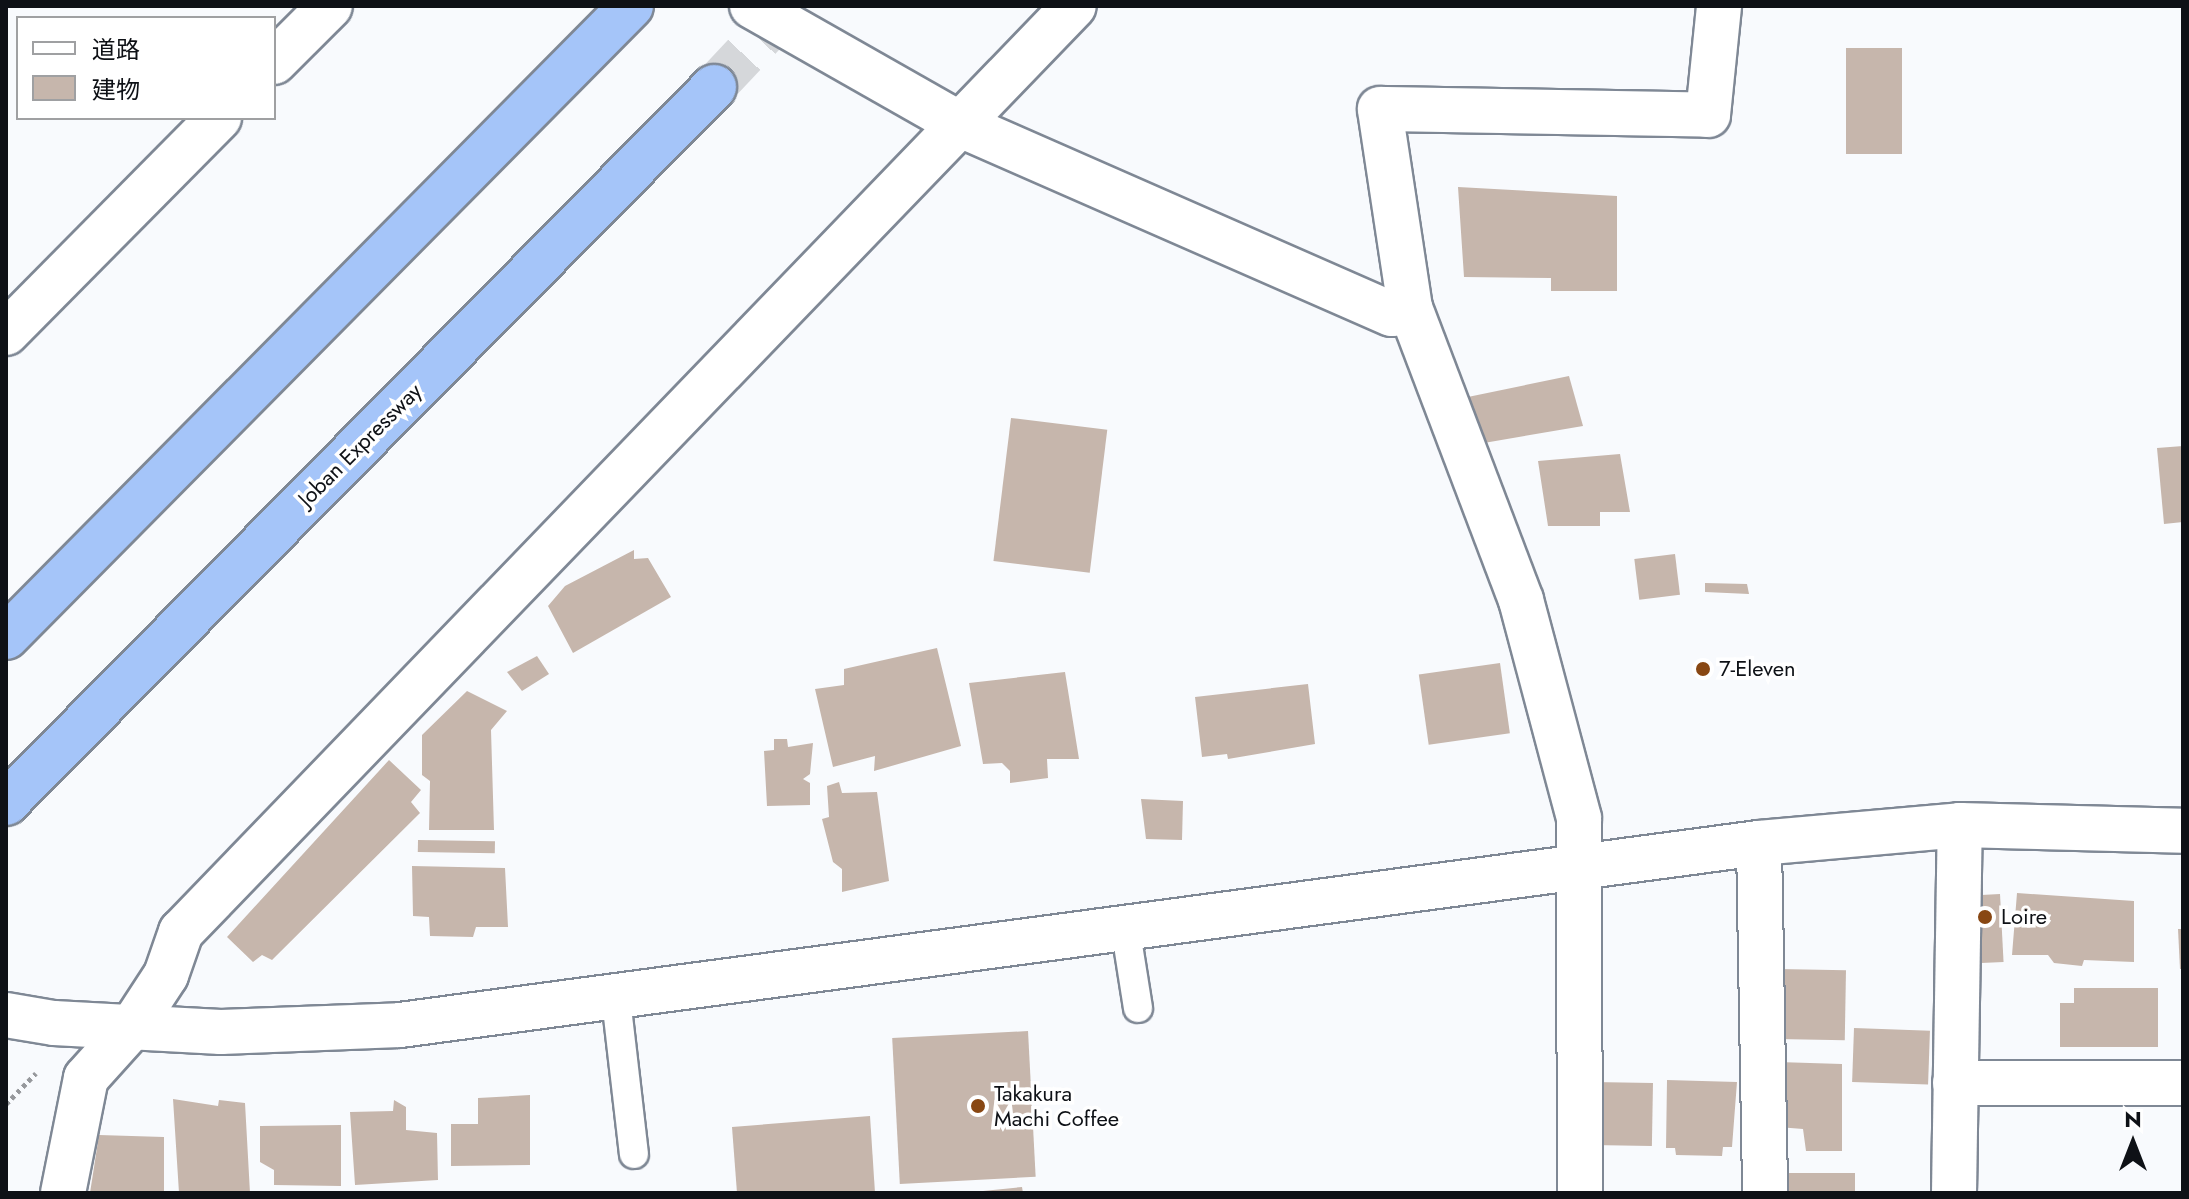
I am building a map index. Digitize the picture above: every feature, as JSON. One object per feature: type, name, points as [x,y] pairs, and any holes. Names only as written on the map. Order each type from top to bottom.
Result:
[{"type":"highway","points":[[6,637],[631,6]]},
{"type":"highway","name":"Joban Expressway","points":[[6,803],[714,87]]},
{"type":"street","points":[[276,60],[330,6]]},
{"type":"street","points":[[752,6],[963,126],[1392,314],[1410,308]]},
{"type":"street","points":[[63,1193],[86,1078],[132,1027],[166,975],[181,932],[963,126],[1074,6]]},
{"type":"street","points":[[1580,1193],[1582,863],[1573,789],[1521,600],[1410,308],[1380,109],[1708,115],[1719,6]]},
{"type":"street","points":[[6,333],[217,120]]},
{"type":"street","points":[[6,1015],[221,1032],[400,1025],[616,999],[1582,863],[1759,843],[1960,825],[2183,831]]},
{"type":"street","points":[[1954,1193],[1960,825]]},
{"type":"street","points":[[1759,843],[1765,1193]]},
{"type":"street","points":[[1955,1083],[2183,1083]]},
{"type":"lane","points":[[1125,926],[1138,1008]]},
{"type":"lane","points":[[616,999],[634,1154]]},
{"type":"path","points":[[6,1104],[37,1071]]},
{"type":"building","points":[[1846,48],[1902,48],[1902,154],[1846,154]]},
{"type":"building","points":[[1458,187],[1617,196],[1617,291],[1551,291],[1551,278],[1464,277]]},
{"type":"building","points":[[1569,376],[1583,426],[1478,444],[1463,398]]},
{"type":"building","points":[[1011,418],[1107,430],[1090,573],[993,561]]},
{"type":"building","points":[[2183,446],[2183,522],[2164,524],[2157,448]]},
{"type":"building","points":[[1620,454],[1630,512],[1600,512],[1600,526],[1548,526],[1538,461]]},
{"type":"building","points":[[634,550],[634,559],[648,558],[671,597],[573,653],[548,606],[565,586]]},
{"type":"building","points":[[1675,554],[1680,595],[1639,600],[1634,559]]},
{"type":"building","points":[[1705,583],[1747,584],[1749,594],[1705,592]]},
{"type":"building","points":[[937,648],[961,746],[874,771],[875,756],[833,767],[815,689],[844,685],[844,669]]},
{"type":"building","points":[[537,656],[549,674],[522,691],[507,672]]},
{"type":"building","points":[[1500,663],[1510,733],[1429,745],[1419,674]]},
{"type":"building","points":[[1065,672],[1079,759],[1047,759],[1048,778],[1010,783],[1010,771],[1002,763],[983,764],[969,683]]},
{"type":"building","points":[[1308,684],[1315,744],[1228,759],[1227,754],[1202,757],[1195,697]]},
{"type":"building","points":[[467,691],[507,711],[491,730],[494,830],[429,830],[430,781],[422,775],[422,735]]},
{"type":"building","points":[[774,739],[787,739],[788,747],[813,743],[810,774],[803,779],[810,783],[810,805],[767,806],[764,751],[774,750]]},
{"type":"building","points":[[389,760],[421,790],[411,802],[420,813],[272,960],[262,955],[253,962],[227,937]]},
{"type":"building","points":[[839,782],[842,793],[877,792],[889,881],[842,892],[842,869],[833,862],[822,819],[829,817],[827,786]]},
{"type":"building","points":[[1141,799],[1183,801],[1182,840],[1146,839]]},
{"type":"building","points":[[418,840],[495,841],[495,853],[418,852]]},
{"type":"building","points":[[412,866],[505,868],[508,927],[476,927],[473,937],[430,936],[429,917],[413,916]]},
{"type":"building","points":[[2017,893],[2134,901],[2134,962],[2084,960],[2082,966],[2054,963],[2048,955],[2012,955]]},
{"type":"building","points":[[2000,894],[2004,962],[1976,963],[1972,895]]},
{"type":"building","points":[[2178,929],[2183,929],[2183,969],[2180,969]]},
{"type":"building","points":[[1778,969],[1846,970],[1845,1040],[1777,1039]]},
{"type":"building","points":[[2074,988],[2158,988],[2158,1047],[2060,1047],[2060,1003],[2074,1003]]},
{"type":"building","points":[[1854,1028],[1930,1031],[1928,1085],[1852,1082]]},
{"type":"building","points":[[1028,1031],[1036,1177],[900,1184],[892,1038]]},
{"type":"building","points":[[1775,1062],[1842,1064],[1842,1151],[1806,1151],[1803,1129],[1777,1127]]},
{"type":"building","points":[[1667,1080],[1737,1082],[1732,1147],[1723,1147],[1722,1156],[1676,1155],[1675,1148],[1666,1148]]},
{"type":"building","points":[[1593,1082],[1653,1083],[1652,1146],[1592,1145]]},
{"type":"building","points":[[530,1095],[530,1165],[451,1166],[451,1124],[478,1124],[478,1098]]},
{"type":"building","points":[[173,1099],[218,1106],[219,1100],[245,1103],[250,1193],[179,1193]]},
{"type":"building","points":[[394,1100],[406,1107],[406,1130],[437,1133],[438,1180],[355,1185],[350,1112],[393,1111]]},
{"type":"building","points":[[870,1116],[875,1193],[737,1193],[732,1127]]},
{"type":"building","points":[[341,1125],[341,1186],[274,1185],[274,1170],[260,1162],[260,1126]]},
{"type":"building","points":[[99,1135],[164,1137],[164,1193],[90,1193]]},
{"type":"building","points":[[1784,1173],[1855,1173],[1855,1193],[1784,1193]]},
{"type":"building","points":[[1022,1187],[1023,1193],[983,1193],[983,1191]]},
{"type":"tunnel","points":[[714,87],[790,6]]},
{"type":"place","name":"7-Eleven","points":[[1703,669]]},
{"type":"place","name":"Loire","points":[[1985,917]]},
{"type":"place","name":"Takakura Machi Coffee","points":[[978,1106]]}]
